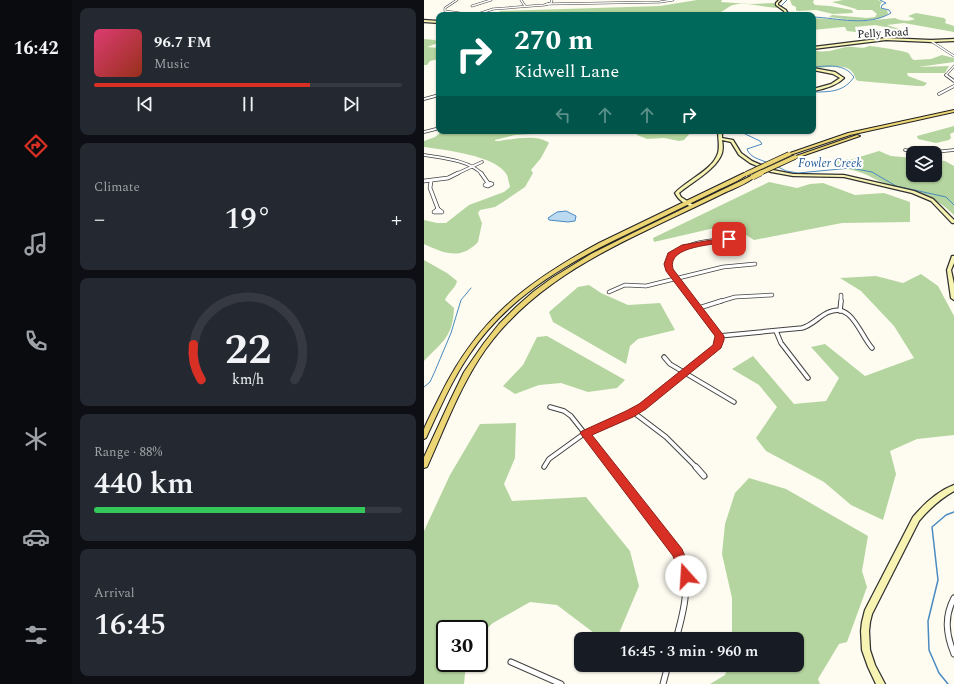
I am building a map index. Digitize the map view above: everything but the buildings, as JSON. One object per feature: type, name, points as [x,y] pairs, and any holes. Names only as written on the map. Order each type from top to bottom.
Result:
[{"type":"main road","points":[[780,0],[777,4],[786,12]]},
{"type":"main road","points":[[424,21],[436,22]]},
{"type":"main road","name":"Pelly Road","points":[[816,48],[886,39],[931,41],[954,40]]},
{"type":"main road","points":[[816,69],[834,72],[842,78],[830,85],[816,89]]},
{"type":"main road","points":[[424,465],[464,378],[476,358],[497,329],[516,310],[547,284],[580,262],[746,174],[789,154],[849,134],[954,111]]},
{"type":"main road","points":[[424,436],[464,358],[491,322],[512,302],[538,281],[568,261],[795,157],[866,134],[954,115]]},
{"type":"main road","points":[[690,205],[679,198],[677,193],[714,163],[720,151],[720,134]]},
{"type":"main road","points":[[720,139],[732,141],[740,154],[751,162],[772,171],[793,175],[844,176],[913,192],[932,200],[954,222]]},
{"type":"main road","points":[[954,257],[949,270],[954,298]]},
{"type":"main road","points":[[881,684],[870,664],[864,637],[868,613],[916,520],[925,508],[936,498],[954,488]]},
{"type":"street","points":[[452,12],[445,11],[445,8],[457,0]]},
{"type":"street","points":[[472,6],[491,0]]},
{"type":"street","points":[[521,0],[525,6]]},
{"type":"street","points":[[547,4],[552,0]]},
{"type":"street","points":[[482,12],[491,9],[547,4],[672,0]]},
{"type":"street","points":[[931,41],[954,56]]},
{"type":"street","points":[[954,66],[946,76],[954,81]]},
{"type":"street","points":[[939,94],[954,86]]},
{"type":"street","points":[[424,98],[436,96]]},
{"type":"street","points":[[424,132],[436,129]]},
{"type":"street","points":[[905,150],[925,153],[954,150]]},
{"type":"street","points":[[424,155],[453,161],[470,168],[479,172],[488,183]]},
{"type":"street","points":[[424,181],[448,178],[482,162]]},
{"type":"street","points":[[431,181],[430,188],[438,209]]},
{"type":"street","points":[[544,467],[549,459],[585,433],[633,412],[714,350],[719,344],[719,336],[676,279],[669,269],[668,264],[671,255],[676,251],[691,245],[742,237]]},
{"type":"street","points":[[609,292],[626,285],[646,286],[723,267],[755,264]]},
{"type":"street","points":[[699,308],[746,295],[772,295]]},
{"type":"street","points":[[840,311],[841,295]]},
{"type":"street","points":[[719,336],[806,327],[830,312],[840,311],[851,315],[854,318],[864,339],[872,348]]},
{"type":"street","points":[[776,331],[781,343],[808,378]]},
{"type":"street","points":[[664,357],[670,364],[734,402]]},
{"type":"street","points":[[550,407],[568,414],[585,433],[667,538],[682,561],[686,576],[687,594],[678,632]]},
{"type":"street","points":[[633,412],[666,436],[704,476]]},
{"type":"street","points":[[954,598],[949,606],[946,618],[946,630],[954,654]]},
{"type":"street","points":[[511,662],[561,684]]},
{"type":"street","points":[[662,684],[666,672]]},
{"type":"green space","points":[[697,0],[722,0],[721,2],[751,4],[774,3],[779,8],[738,4],[721,12],[500,12],[500,11],[660,6]]},
{"type":"green space","points":[[790,0],[814,0],[813,2],[815,5],[852,10],[853,13],[833,14],[816,10],[798,11],[796,10],[796,7],[792,5]]},
{"type":"green space","points":[[843,0],[878,0],[882,2],[880,8],[887,10],[888,14],[875,19],[867,20],[851,20],[829,17],[832,15],[867,18],[875,17],[877,14],[872,10],[857,10],[832,2]]},
{"type":"green space","points":[[916,13],[944,18],[946,20],[945,23],[954,26],[954,32],[904,23],[887,25],[905,31],[875,25],[855,27],[856,32],[847,31],[845,27],[816,30],[816,18],[864,21],[895,18],[907,21],[915,19],[908,16]]},
{"type":"green space","points":[[424,39],[435,40],[436,44],[427,47],[436,48],[436,60],[430,61],[427,65],[424,65]]},
{"type":"green space","points":[[869,46],[906,52],[914,60],[931,59],[942,55],[954,58],[954,62],[918,67],[949,66],[945,73],[907,73],[908,76],[927,83],[924,86],[859,81],[856,80],[854,73],[850,69],[844,67],[816,68],[816,51],[826,51],[847,47],[863,48]]},
{"type":"green space","points":[[954,126],[954,132],[950,134],[951,138],[949,140],[936,143],[918,139],[917,136]]},
{"type":"green space","points":[[438,134],[532,134],[515,135],[495,141],[532,138],[544,140],[549,143],[541,158],[531,170],[533,173],[525,187],[495,207],[480,210],[478,213],[482,223],[478,242],[472,248],[459,253],[446,253],[424,244],[424,220],[437,223],[446,223],[469,205],[504,192],[510,187],[507,175],[501,168],[492,163],[469,155],[424,147],[424,141]]},
{"type":"green space","points":[[689,134],[684,140],[679,141],[664,138],[647,139],[637,135]]},
{"type":"green space","points":[[879,151],[891,156],[906,157],[906,182],[942,182],[942,161],[945,161],[954,166],[954,215],[946,207],[929,197],[892,186],[865,174],[838,166],[836,164],[839,159],[853,159]]},
{"type":"green space","points":[[769,182],[797,188],[810,184],[823,183],[855,195],[884,193],[910,202],[910,222],[842,223],[754,240],[740,231],[723,226],[654,242],[653,238]]},
{"type":"green space","points":[[424,260],[447,273],[457,281],[445,300],[454,308],[449,333],[441,344],[424,361]]},
{"type":"green space","points":[[921,274],[938,286],[954,316],[954,435],[917,439],[890,451],[896,474],[883,520],[851,505],[824,482],[766,451],[756,438],[777,407],[759,385],[732,369],[753,356],[794,404],[826,401],[839,378],[811,347],[825,344],[865,376],[914,358],[894,326],[861,291],[840,278],[876,276],[903,283]]},
{"type":"green space","points":[[589,285],[601,293],[628,305],[660,303],[675,330],[638,339],[630,346],[626,364],[553,322],[549,312],[578,287]]},
{"type":"green space","points":[[547,336],[625,380],[617,388],[588,392],[561,383],[539,385],[515,394],[503,386],[523,365],[537,337]]},
{"type":"green space","points":[[516,423],[515,458],[504,484],[512,501],[586,497],[630,551],[639,586],[620,632],[593,632],[557,605],[530,602],[488,627],[488,620],[436,620],[436,672],[465,672],[464,684],[424,684],[424,531],[450,475],[480,424]]},
{"type":"green space","points":[[749,478],[786,489],[868,536],[862,571],[867,587],[847,642],[839,644],[818,679],[820,684],[710,684],[725,675],[726,672],[804,672],[804,632],[732,632],[732,598],[722,554],[725,524],[735,493]]},
{"type":"water","points":[[566,211],[576,216],[575,221],[568,222],[549,220],[548,218],[557,212]]},
{"type":"waterway","points":[[787,0],[781,6],[788,12]]},
{"type":"waterway","name":"Fowler Creek","points":[[816,17],[853,21],[872,20],[891,13],[889,10],[881,8],[882,5],[886,3],[880,0]]},
{"type":"waterway","name":"Fowler Creek","points":[[816,67],[841,67],[854,77],[846,86],[836,90],[816,92]]},
{"type":"waterway","name":"Fowler Creek","points":[[745,134],[760,141],[762,144],[747,149],[748,152],[768,163]]},
{"type":"waterway","name":"Fowler Creek","points":[[778,167],[786,171],[798,173],[851,168],[872,172],[896,186],[946,197],[954,205]]},
{"type":"waterway","points":[[424,387],[430,382],[435,371],[451,333],[461,300],[471,288]]},
{"type":"waterway","name":"Fowler Creek","points":[[948,684],[939,673],[929,650],[928,621],[938,580],[932,527],[946,515],[954,512]]},
{"type":"route","points":[[686,576],[678,553],[585,433],[629,414],[642,406],[714,350],[719,344],[719,336],[715,329],[669,269],[668,260],[676,251],[685,247],[729,239]]}]
